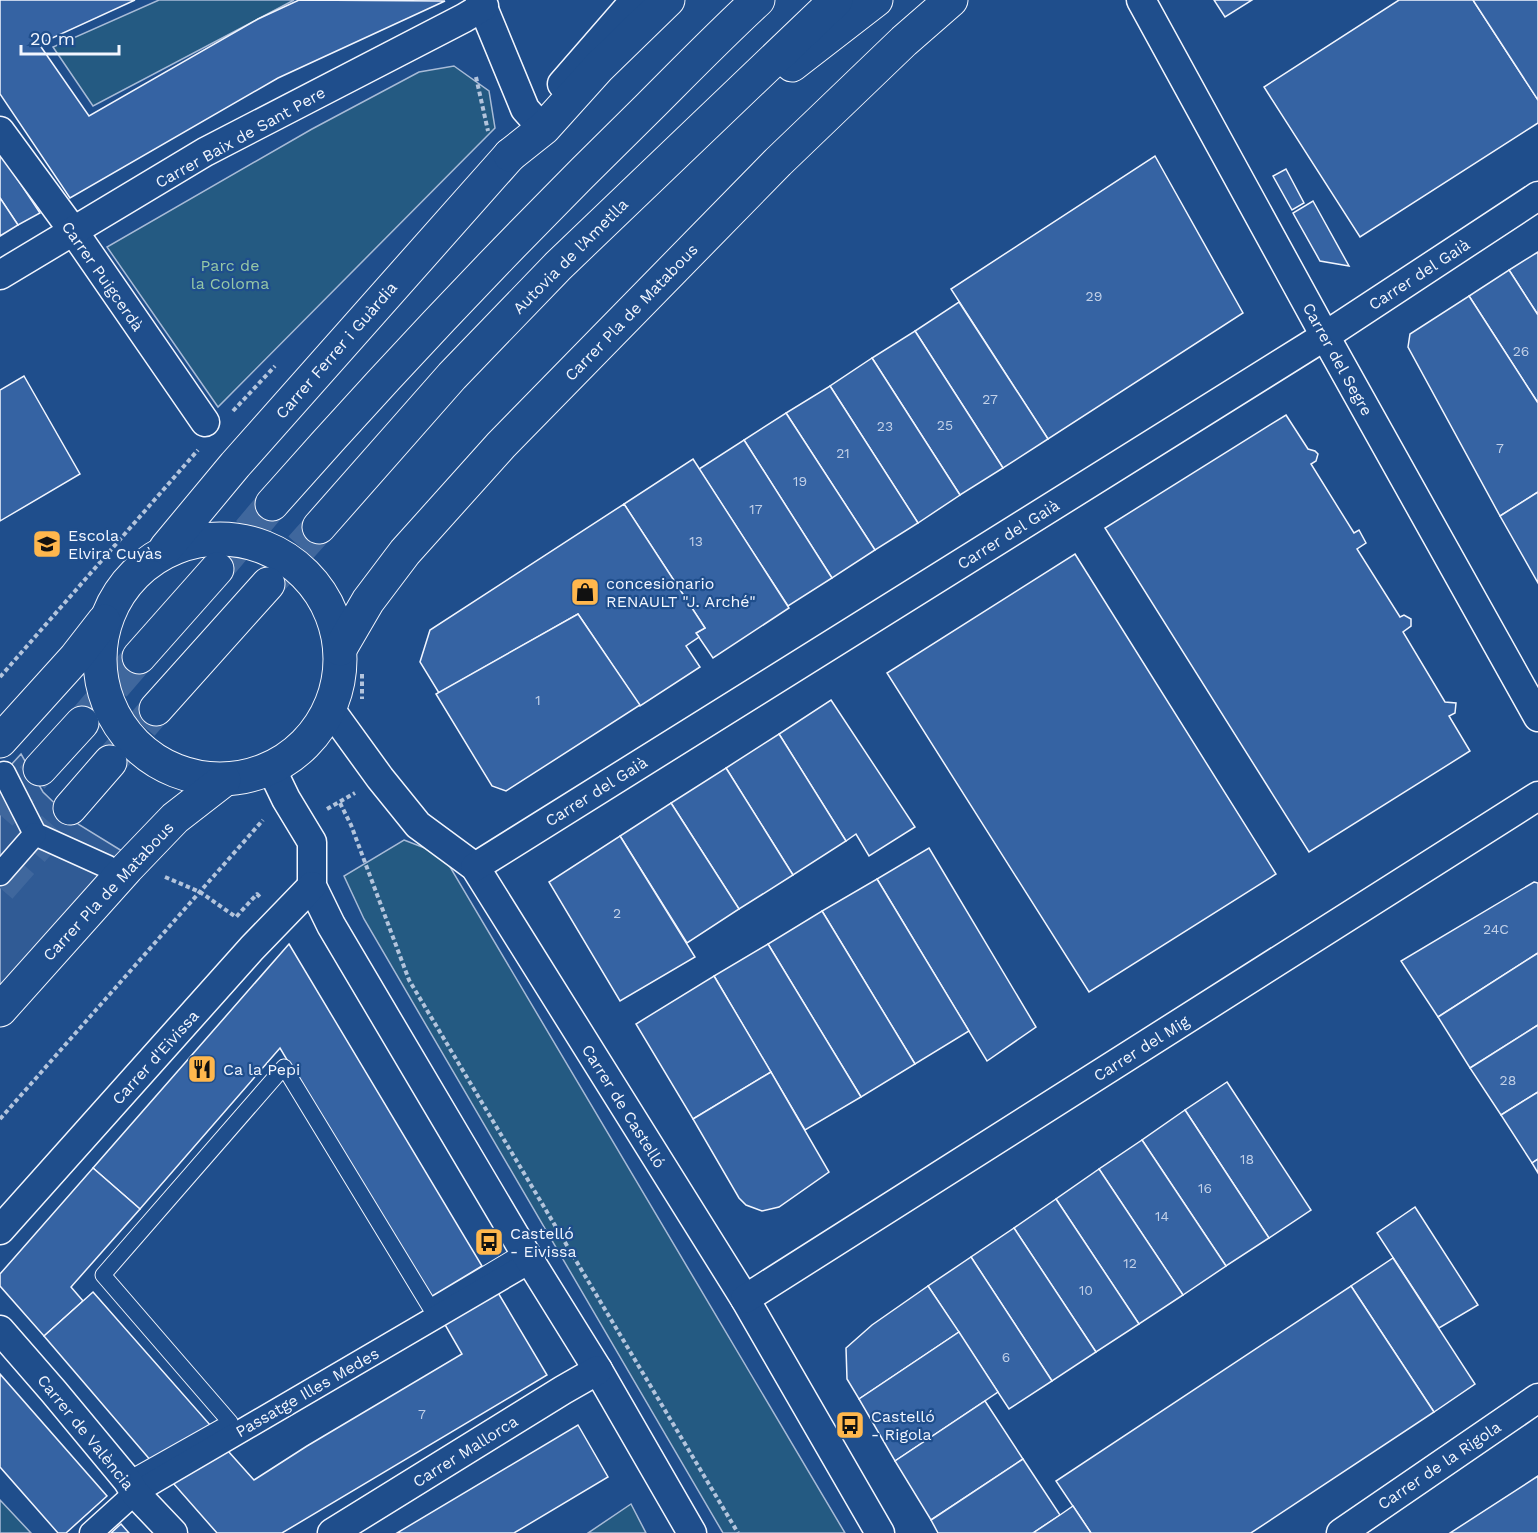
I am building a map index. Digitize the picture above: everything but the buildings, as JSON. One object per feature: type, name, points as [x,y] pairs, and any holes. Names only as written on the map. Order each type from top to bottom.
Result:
[{"type":"main road","name":"Carrer Ferrer i Guàrdia","points":[[104,621],[115,600],[133,575],[166,548],[500,146],[544,128],[598,68],[668,0]]},
{"type":"main road","points":[[272,504],[374,389],[556,198],[758,0]]},
{"type":"main road","name":"Autovia de l'Ametlla","points":[[319,527],[460,368],[558,266],[836,0]]},
{"type":"main road","points":[[713,116],[787,69],[876,0]]},
{"type":"main road","name":"Carrer Pla de Matabous","points":[[340,649],[368,601],[405,552],[501,445],[778,162],[904,41],[951,0]]},
{"type":"main road","points":[[104,621],[99,661],[105,694],[119,724],[141,749],[168,768],[196,776],[224,780],[248,776],[271,768],[295,754],[315,733],[330,708],[337,689],[340,669],[340,649],[333,619],[320,592],[300,569],[274,552],[246,541],[215,539],[166,548]]},
{"type":"main road","points":[[139,657],[217,569]]},
{"type":"main road","points":[[156,709],[268,584]]},
{"type":"main road","points":[[2,757],[104,621]]},
{"type":"main road","points":[[40,769],[82,723]]},
{"type":"main road","points":[[70,808],[111,762]]},
{"type":"main road","name":"Carrer Pla de Matabous","points":[[0,1010],[175,818],[224,780]]},
{"type":"street","points":[[500,146],[533,118],[635,0]]},
{"type":"street","name":"Carrer del Segre","points":[[1141,0],[1538,717]]},
{"type":"street","points":[[482,3],[525,109],[533,118]]},
{"type":"street","name":"Carrer Baix de Sant Pere","points":[[0,274],[205,152],[464,18],[482,3]]},
{"type":"street","name":"Carrer Puigcerdà","points":[[0,131],[74,232],[218,418]]},
{"type":"street","name":"Carrer del Gaià","points":[[475,867],[1325,336],[1538,196]]},
{"type":"street","name":"Carrer de Castelló","points":[[330,708],[380,778],[418,825],[475,867],[745,1299],[880,1533]]},
{"type":"street","points":[[2,757],[35,834],[108,867]]},
{"type":"street","points":[[271,768],[286,799],[312,842],[312,886],[331,925],[527,1257],[598,1370],[692,1533]]},
{"type":"street","name":"Carrer del Mig","points":[[745,1299],[1538,796]]},
{"type":"street","points":[[0,873],[35,834]]},
{"type":"street","name":"Carrer d'Eivissa","points":[[0,1230],[252,948],[312,886]]},
{"type":"street","name":"Passatge Illes Medes","points":[[91,1533],[131,1486],[527,1257]]},
{"type":"street","name":"Carrer de València","points":[[0,1330],[173,1533]]},
{"type":"street","name":"Carrer Mallorca","points":[[332,1533],[598,1370]]},
{"type":"street","name":"Carrer de la Rigola","points":[[1341,1533],[1538,1398]]},
{"type":"lane","points":[[131,1486],[230,1422],[103,1275],[284,1067],[430,1307],[527,1257]]},
{"type":"path","points":[[475,73],[500,146]]},
{"type":"path","points":[[218,418],[279,362]]},
{"type":"path","points":[[0,677],[198,449]]},
{"type":"path","points":[[0,1119],[266,817],[286,799],[309,804],[317,814],[380,778]]},
{"type":"path","points":[[340,802],[351,825],[409,980],[738,1533]]},
{"type":"path","points":[[160,875],[200,892],[236,917],[257,894],[266,904]]},
{"type":"green space","points":[[159,0],[294,0],[93,106],[53,47]]},
{"type":"green space","name":"Parc de la Coloma","points":[[454,66],[489,91],[495,128],[218,407],[107,247],[312,129],[419,72]]},
{"type":"green space","points":[[404,840],[443,855],[845,1533],[723,1533],[364,919],[344,876]]},
{"type":"green space","points":[[0,1500],[31,1533],[0,1533]]},
{"type":"green space","points":[[631,1504],[646,1533],[588,1533]]},
{"type":"shaded area","points":[[21,754],[43,792],[73,821],[122,851],[0,989],[0,777]]},
{"type":"tunnel","points":[[217,569],[272,504]]},
{"type":"tunnel","points":[[268,584],[319,527]]},
{"type":"tunnel","points":[[82,723],[139,657]]},
{"type":"tunnel","points":[[110,762],[156,709]]},
{"type":"tunnel","points":[[0,815],[40,769]]},
{"type":"tunnel","points":[[0,888],[70,808]]},
{"type":"place","name":"Escola Elvira Cuyàs","points":[[47,544]]},
{"type":"place","name":"concesionario RENAULT \"J. Arché\"","points":[[585,592]]},
{"type":"place","name":"Ca la Pepi","points":[[202,1069]]},
{"type":"place","name":"Castelló - Eivissa","points":[[489,1242]]},
{"type":"place","name":"Castelló - Rigola","points":[[850,1425]]}]
